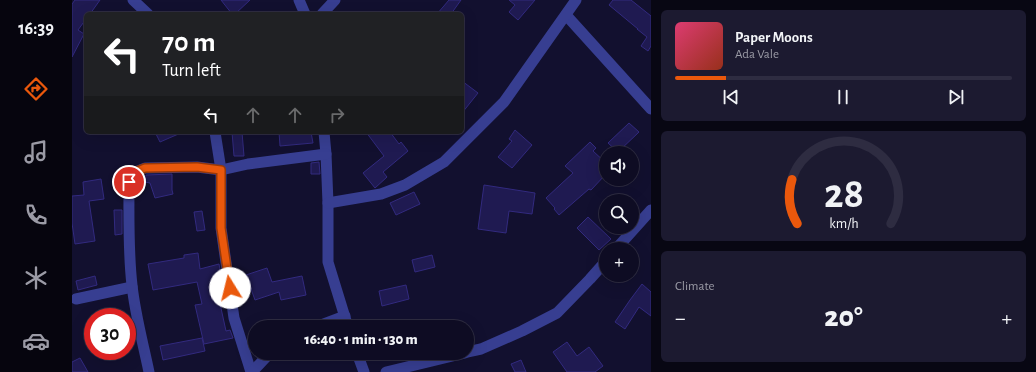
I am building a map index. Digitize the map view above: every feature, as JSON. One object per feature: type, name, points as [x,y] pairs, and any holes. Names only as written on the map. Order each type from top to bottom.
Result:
[{"type":"street","points":[[133,0],[146,12]]},
{"type":"street","points":[[298,0],[304,12]]},
{"type":"street","points":[[324,12],[335,0]]},
{"type":"street","points":[[328,203],[381,194],[405,185],[444,162],[504,102],[576,0]]},
{"type":"street","points":[[566,14],[651,109]]},
{"type":"street","points":[[215,134],[221,170],[221,228],[234,318],[251,372],[263,360]]},
{"type":"street","points":[[324,134],[328,203],[328,262],[346,320]]},
{"type":"street","points":[[149,372],[132,287],[129,252],[129,182],[135,172],[145,168],[197,167],[221,170],[248,164],[326,154]]},
{"type":"street","points":[[622,242],[651,210]]},
{"type":"street","points":[[474,351],[522,331],[557,313],[599,269]]},
{"type":"street","points":[[76,299],[132,287]]},
{"type":"street","points":[[334,320],[345,316]]},
{"type":"street","points":[[360,360],[364,372]]},
{"type":"street","points":[[386,372],[437,360]]},
{"type":"building","points":[[75,0],[100,0],[91,12],[84,12],[84,22],[78,30],[84,34],[72,57],[72,4]]},
{"type":"building","points":[[221,0],[250,0],[237,12],[230,12]]},
{"type":"building","points":[[449,0],[461,0],[452,12],[439,12]]},
{"type":"building","points":[[509,0],[535,0],[518,20],[509,12],[515,5]]},
{"type":"building","points":[[613,0],[631,0],[651,16],[651,46],[648,51],[641,46],[647,37],[609,5]]},
{"type":"building","points":[[464,82],[478,93],[464,110]]},
{"type":"building","points":[[629,123],[639,132],[624,146],[611,146],[608,143]]},
{"type":"building","points":[[515,130],[532,145],[512,168],[498,157],[512,141],[509,139]]},
{"type":"building","points":[[156,134],[178,134],[160,142]]},
{"type":"building","points":[[232,134],[242,134],[244,156],[234,156]]},
{"type":"building","points":[[279,134],[311,134],[313,143],[280,146]]},
{"type":"building","points":[[368,134],[392,134],[399,144],[401,142],[408,151],[383,172],[387,177],[375,188],[363,173],[384,156]]},
{"type":"building","points":[[590,142],[596,148],[593,151],[599,157],[599,181],[591,190],[589,189],[559,215],[546,198],[573,173],[565,166]]},
{"type":"building","points":[[319,162],[320,174],[311,174],[311,163]]},
{"type":"building","points":[[172,174],[173,194],[155,198],[150,183],[145,182],[146,175]]},
{"type":"building","points":[[101,179],[104,199],[89,201],[95,241],[75,244],[72,223],[72,196],[84,195],[83,182]]},
{"type":"building","points":[[484,185],[535,193],[532,214],[509,211],[506,233],[478,229]]},
{"type":"building","points":[[414,192],[420,204],[396,215],[390,203]]},
{"type":"building","points":[[114,210],[122,210],[122,234],[115,235]]},
{"type":"building","points":[[202,211],[205,230],[197,231],[194,212]]},
{"type":"building","points":[[588,217],[599,228],[599,234],[606,234],[611,239],[608,242],[599,242],[599,250],[577,228]]},
{"type":"building","points":[[198,253],[200,269],[219,264],[223,288],[217,290],[226,331],[230,330],[233,338],[204,344],[195,305],[202,304],[197,282],[153,290],[148,264],[184,258],[184,255]]},
{"type":"building","points":[[432,255],[435,267],[415,272],[412,260]]},
{"type":"building","points":[[267,268],[272,282],[302,276],[306,295],[281,300],[279,292],[255,300],[246,275]]},
{"type":"building","points":[[95,276],[97,285],[78,290],[76,281]]},
{"type":"building","points":[[642,284],[651,292],[651,316],[639,307],[625,329],[615,322]]},
{"type":"building","points":[[406,285],[409,299],[382,306],[379,291]]},
{"type":"building","points":[[202,338],[205,351],[163,360],[160,346]]},
{"type":"building","points":[[567,342],[577,356],[589,347],[603,366],[595,372],[567,372],[553,352]]},
{"type":"building","points":[[80,358],[88,372],[72,372],[72,362]]},
{"type":"building","points":[[521,360],[526,372],[515,372],[511,364]]},
{"type":"route","points":[[129,182],[135,172],[145,168],[197,167],[221,170],[221,228],[230,288]]}]
